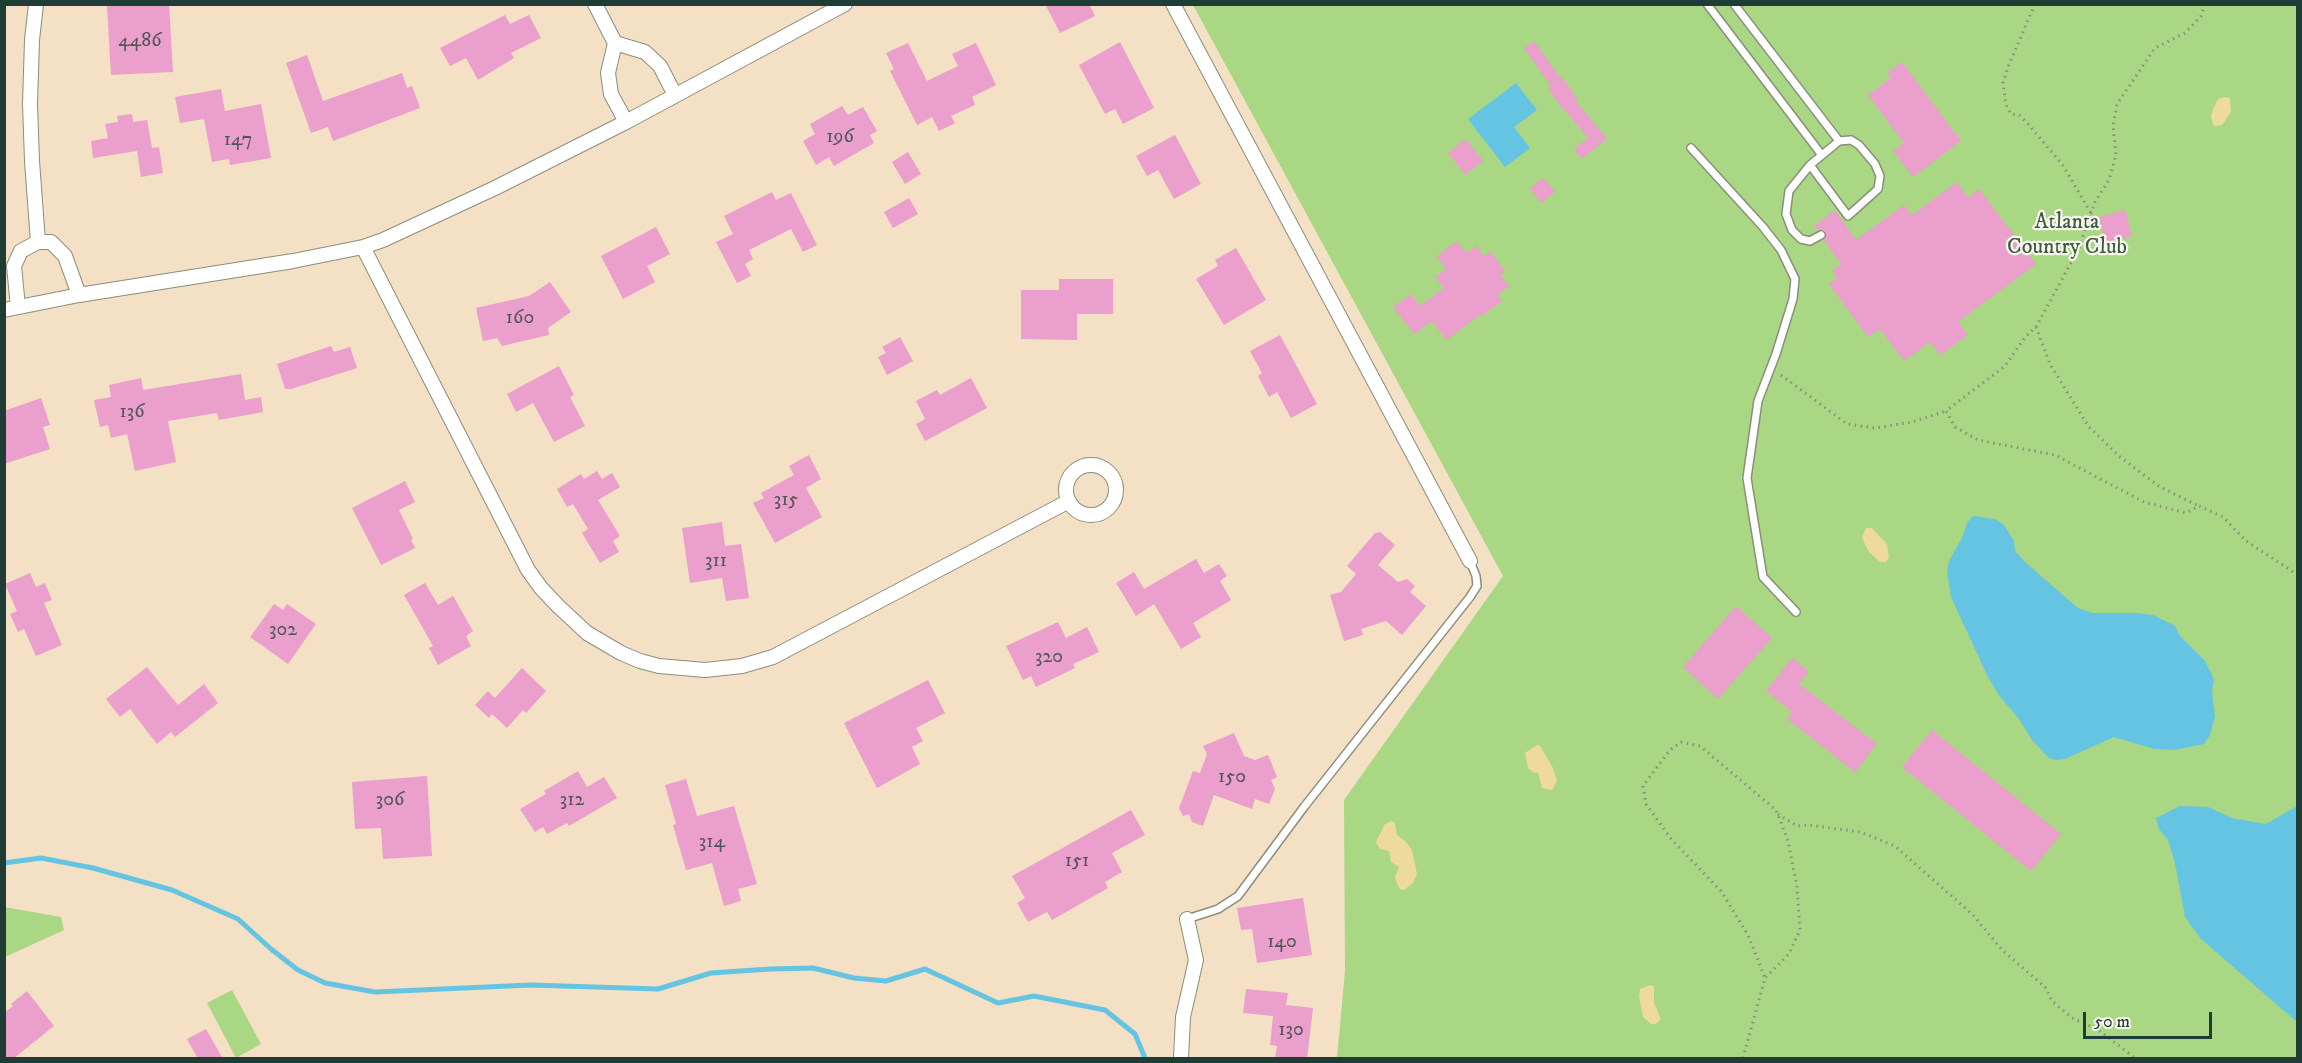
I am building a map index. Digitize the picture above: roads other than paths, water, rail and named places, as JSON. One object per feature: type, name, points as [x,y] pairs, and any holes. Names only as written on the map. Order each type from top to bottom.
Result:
[{"type":"street","points":[[36,4],[32,40],[30,104],[38,242]]},
{"type":"street","points":[[595,4],[615,43],[608,74],[612,94],[626,122]]},
{"type":"street","points":[[79,295],[65,256],[51,242],[38,242],[21,252],[14,266],[11,309],[79,295],[293,261],[363,247],[448,211],[626,122],[845,4]]},
{"type":"street","points":[[1173,4],[1470,561]]},
{"type":"street","points":[[615,43],[645,52],[660,66],[675,96]]},
{"type":"street","points":[[363,247],[528,570],[552,600],[587,633],[621,653],[640,661],[659,666],[705,670],[742,666],[773,657],[1069,501]]},
{"type":"street","points":[[1181,1059],[1183,1017],[1196,960],[1187,919]]},
{"type":"lane","points":[[1707,4],[1821,154]]},
{"type":"lane","points":[[1734,4],[1839,141]]},
{"type":"lane","points":[[1810,165],[1845,218],[1878,189],[1880,176],[1875,164],[1859,145],[1851,140],[1839,141],[1821,154],[1810,165],[1789,191],[1786,202],[1786,214],[1792,230],[1801,239],[1810,242],[1821,235]]},
{"type":"lane","points":[[1691,148],[1763,227],[1780,250],[1795,279],[1793,299],[1771,369],[1758,401],[1747,478],[1763,577],[1796,612]]},
{"type":"lane","points":[[1187,919],[1218,909],[1238,896],[1304,807],[1470,597],[1477,586],[1470,561]]},
{"type":"water","points":[[1516,83],[1537,110],[1514,127],[1530,148],[1505,167],[1468,119]]},
{"type":"water","points":[[1973,516],[1995,519],[2004,525],[2014,541],[2015,551],[2078,608],[2092,613],[2153,615],[2175,626],[2180,636],[2205,661],[2214,679],[2212,692],[2215,716],[2210,735],[2204,744],[2175,750],[2154,749],[2114,737],[2065,759],[2049,758],[2032,740],[2019,719],[1998,694],[1951,597],[1947,572],[1949,561],[1962,538],[1967,523]]},
{"type":"water","points":[[2180,806],[2208,807],[2232,818],[2266,824],[2297,806],[2297,1022],[2201,939],[2185,917],[2175,863],[2168,840],[2159,829],[2156,818]]},
{"type":"waterway","points":[[4,863],[41,858],[93,868],[172,890],[238,919],[298,970],[325,983],[375,992],[531,985],[658,989],[711,973],[813,968],[854,978],[886,981],[925,969],[998,1003],[1034,996],[1105,1010],[1135,1034],[1145,1058]]},
{"type":"park label","name":"Atlanta Country Club","points":[[2067,236]]}]
